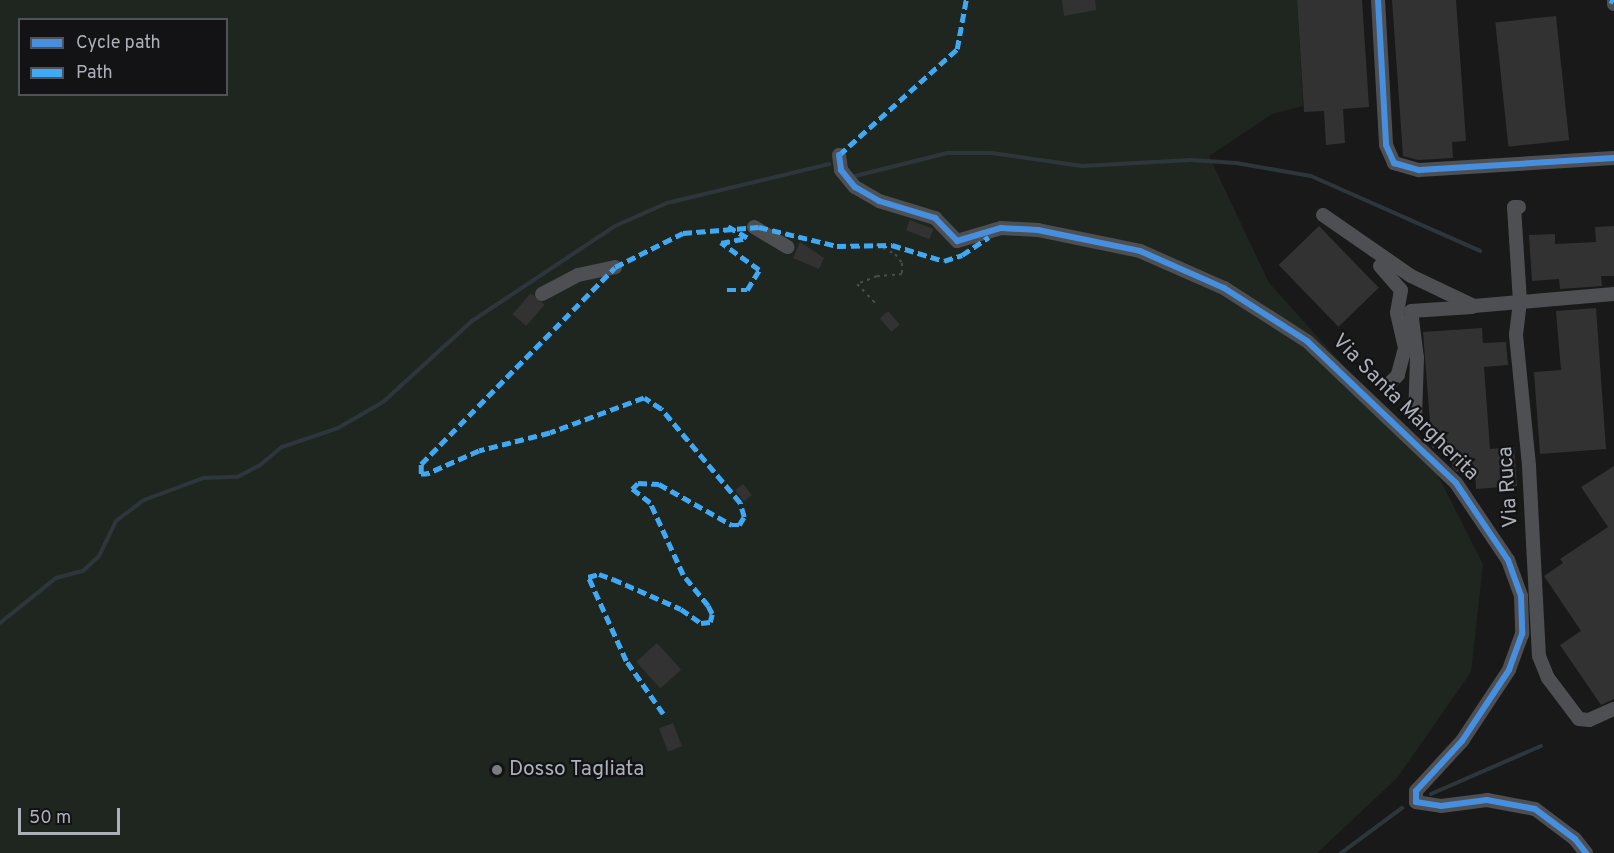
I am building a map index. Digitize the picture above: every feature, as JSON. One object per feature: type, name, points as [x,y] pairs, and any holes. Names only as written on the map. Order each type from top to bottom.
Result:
[{"type":"street","points":[[1378,0],[1386,145],[1394,163],[1419,170],[1614,158]]},
{"type":"street","name":"Via Santa Margherita","points":[[839,155],[841,170],[855,187],[879,201],[935,218],[957,241],[1001,228],[1038,230],[1140,251],[1224,288],[1306,341],[1456,483],[1508,560],[1521,596],[1522,634],[1509,670],[1462,741],[1416,791],[1416,802],[1441,806],[1487,800],[1535,809],[1575,839],[1586,853]]},
{"type":"street","points":[[1519,207],[1514,207],[1520,302]]},
{"type":"street","points":[[1323,215],[1411,276],[1474,306]]},
{"type":"street","points":[[754,227],[787,247]]},
{"type":"street","points":[[1358,239],[1401,290],[1397,313],[1405,348],[1398,375],[1387,387]]},
{"type":"street","points":[[542,294],[578,275],[615,267]]},
{"type":"street","points":[[1415,418],[1417,358],[1412,310],[1614,294]]},
{"type":"street","name":"Via Ruca","points":[[1520,302],[1516,334],[1529,466],[1539,656],[1548,678],[1579,719],[1612,710]]},
{"type":"path","points":[[876,245],[895,254],[902,263],[902,274],[877,276],[857,284],[878,306]]},
{"type":"shaded area","points":[[0,0],[1297,0],[1303,106],[1272,114],[1209,156],[1269,283],[1432,464],[1483,564],[1471,672],[1397,778],[1317,853],[0,853]]},
{"type":"building","points":[[1062,0],[1095,0],[1096,10],[1064,16]]},
{"type":"building","points":[[1297,0],[1362,0],[1369,107],[1343,109],[1345,143],[1326,145],[1324,111],[1304,112]]},
{"type":"building","points":[[1392,0],[1456,0],[1466,141],[1452,142],[1453,158],[1418,160],[1403,156]]},
{"type":"building","points":[[1556,16],[1569,140],[1508,147],[1495,22]]},
{"type":"building","points":[[910,220],[933,229],[929,239],[906,230]]},
{"type":"building","points":[[1319,226],[1379,288],[1338,327],[1279,265]]},
{"type":"building","points":[[1614,226],[1614,276],[1601,276],[1602,286],[1560,289],[1559,279],[1532,281],[1529,235],[1555,234],[1555,244],[1596,242],[1595,227]]},
{"type":"building","points":[[800,242],[824,258],[819,269],[793,258]]},
{"type":"building","points":[[531,293],[545,305],[526,326],[513,314]]},
{"type":"building","points":[[1596,308],[1606,449],[1540,454],[1534,372],[1561,370],[1556,311]]},
{"type":"building","points":[[888,311],[900,325],[892,332],[880,318]]},
{"type":"building","points":[[1482,328],[1483,343],[1506,342],[1508,365],[1484,367],[1490,449],[1514,447],[1517,486],[1476,489],[1475,470],[1457,472],[1452,467],[1451,450],[1432,448],[1423,332]]},
{"type":"building","points":[[1614,466],[1614,699],[1601,705],[1560,645],[1581,631],[1544,576],[1563,563],[1560,559],[1608,527],[1581,487]]},
{"type":"building","points":[[743,484],[752,495],[744,501],[735,490]]},
{"type":"building","points":[[657,643],[681,670],[660,688],[636,662]]},
{"type":"building","points":[[673,723],[682,746],[668,752],[659,728]]},
{"type":"waterway","points":[[855,176],[947,153],[992,153],[1082,166],[1191,160],[1236,163],[1311,176],[1480,251]]},
{"type":"waterway","points":[[0,623],[56,578],[83,571],[99,556],[116,521],[144,500],[203,478],[237,477],[259,466],[282,447],[338,428],[383,402],[472,321],[615,226],[667,203],[829,164]]},
{"type":"waterway","points":[[1431,794],[1541,746]]},
{"type":"waterway","points":[[1341,853],[1402,808]]},
{"type":"marked path","points":[[839,155],[957,49],[966,0]]},
{"type":"marked path","points":[[1610,0],[1614,2]]},
{"type":"marked path","points":[[727,290],[747,290],[759,270],[721,243],[747,238],[728,227]]},
{"type":"marked path","points":[[663,714],[626,661],[588,577],[599,574],[613,579],[681,609],[701,623],[710,622],[712,614],[708,606],[683,575],[650,503],[632,489],[638,483],[659,484],[732,525],[739,525],[744,517],[740,503],[661,409],[644,398],[550,433],[479,451],[427,474],[421,474],[421,464],[615,267],[683,233],[759,227],[837,246],[892,245],[944,261],[962,255],[989,237]]},
{"type":"cycle path","points":[[1378,0],[1386,145],[1394,163],[1419,170],[1614,158]]},
{"type":"cycle path","points":[[839,155],[841,170],[855,187],[879,201],[935,218],[957,241],[1001,228],[1038,230],[1140,251],[1224,288],[1307,341],[1456,483],[1508,560],[1521,596],[1522,634],[1509,670],[1462,741],[1416,791],[1416,802],[1441,806],[1487,800],[1535,809],[1575,839],[1586,853]]},
{"type":"place","name":"Dosso Tagliata","points":[[497,770]]}]
